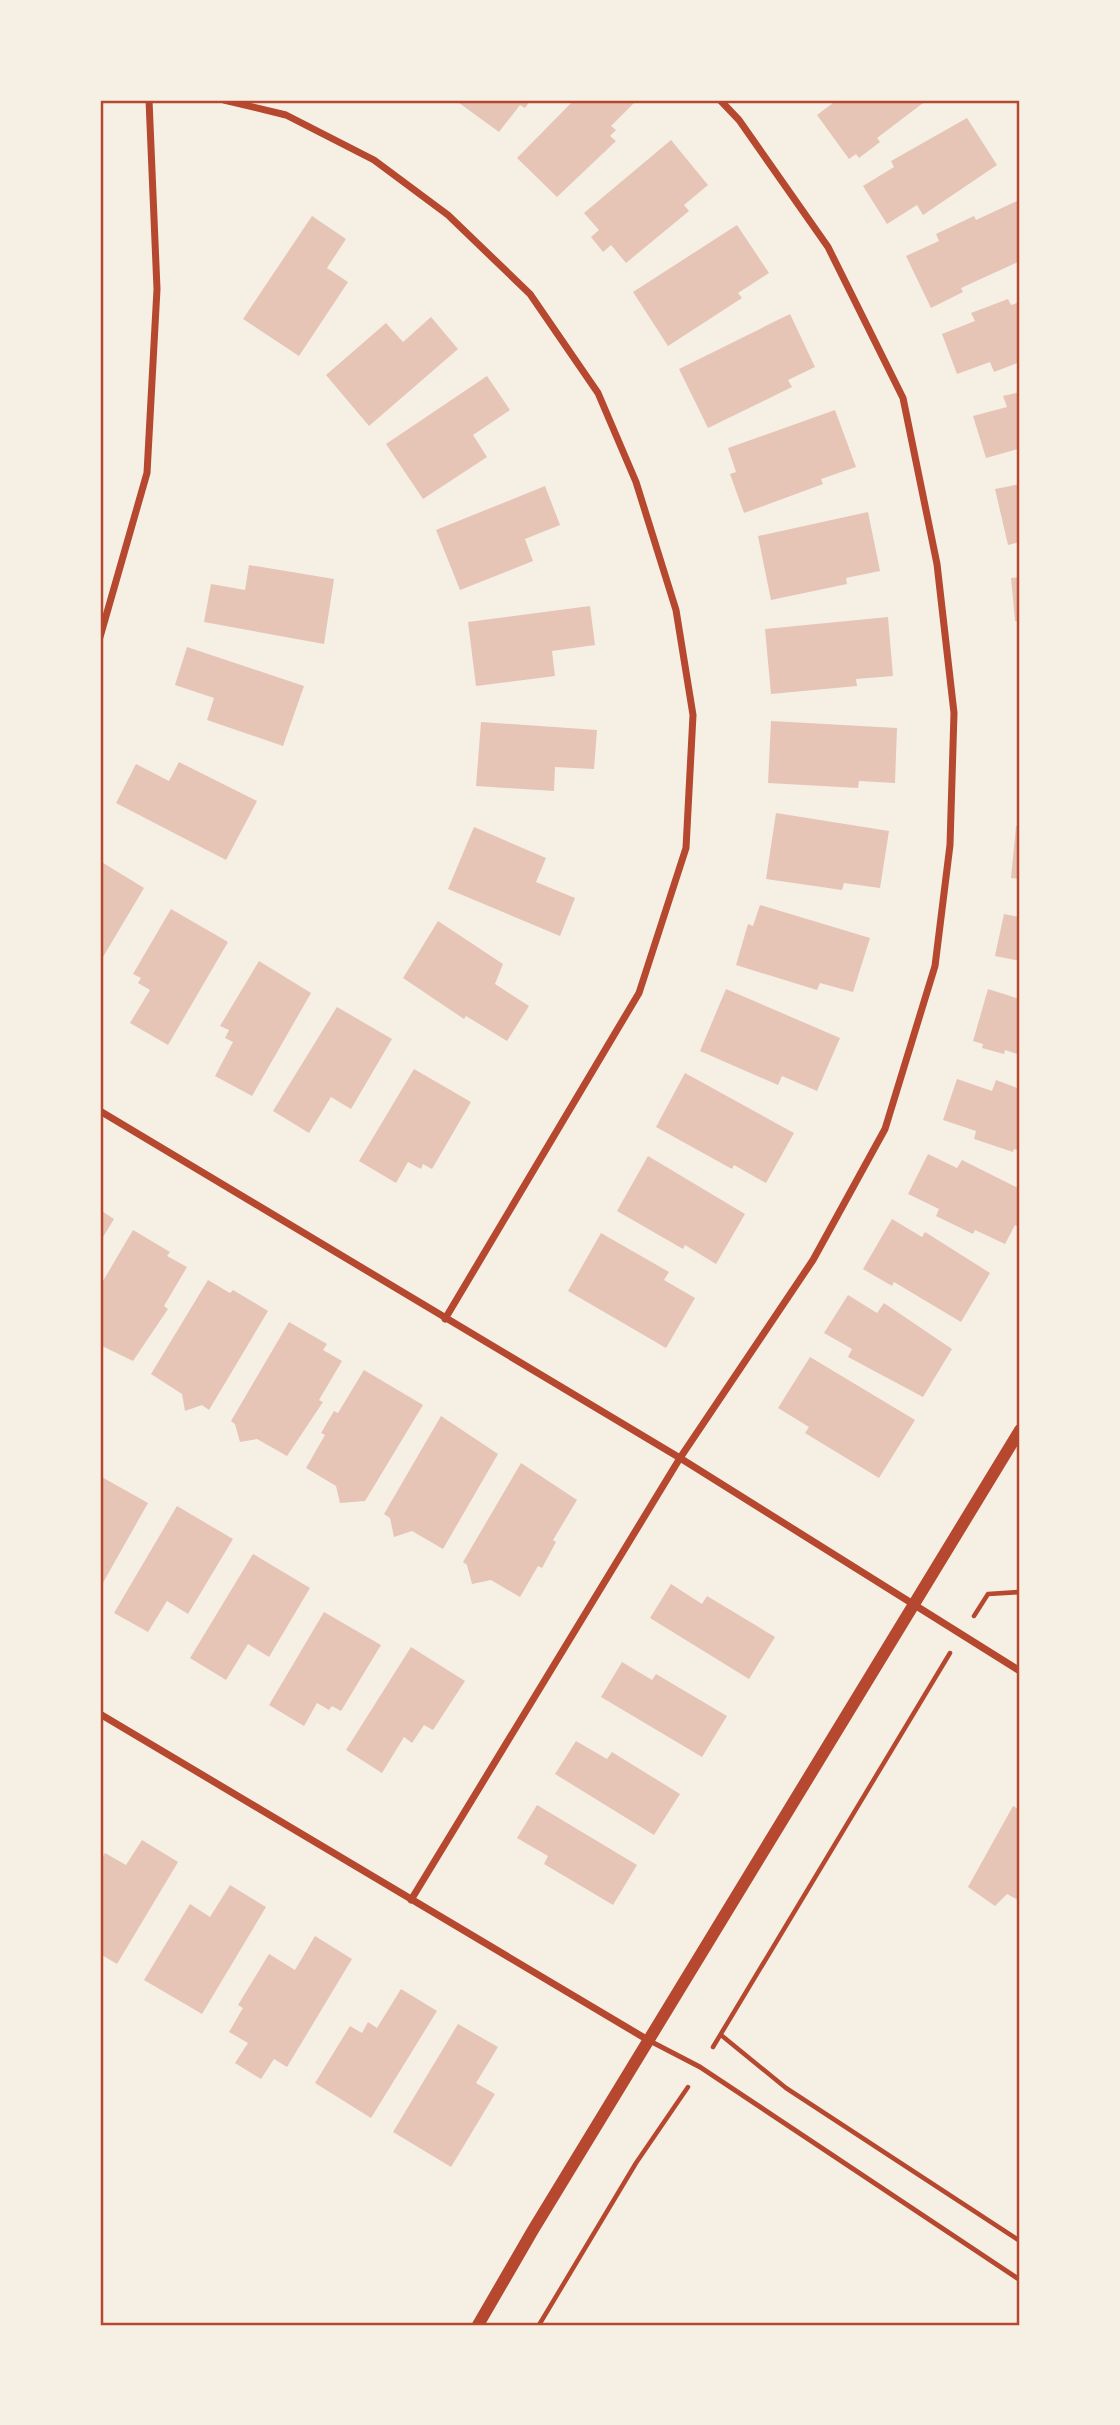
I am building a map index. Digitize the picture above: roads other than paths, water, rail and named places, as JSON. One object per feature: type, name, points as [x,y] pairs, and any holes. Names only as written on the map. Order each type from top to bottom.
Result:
[{"type":"street","points":[[100,637],[147,473],[157,289],[149,100]]},
{"type":"street","points":[[224,100],[286,115],[374,160],[448,215],[530,294],[598,393],[636,482],[676,610],[693,715],[685,848],[639,993],[445,1319]]},
{"type":"street","points":[[411,1900],[680,1458],[813,1260],[885,1129],[935,966],[950,845],[954,713],[937,564],[903,398],[828,247],[739,120],[720,100]]},
{"type":"street","points":[[100,1111],[680,1458],[1020,1671]]},
{"type":"street","points":[[478,2325],[648,2040],[1020,1430]]},
{"type":"street","points":[[100,1714],[648,2040]]},
{"type":"lane","points":[[648,2040],[700,2067],[1017,2278]]}]
